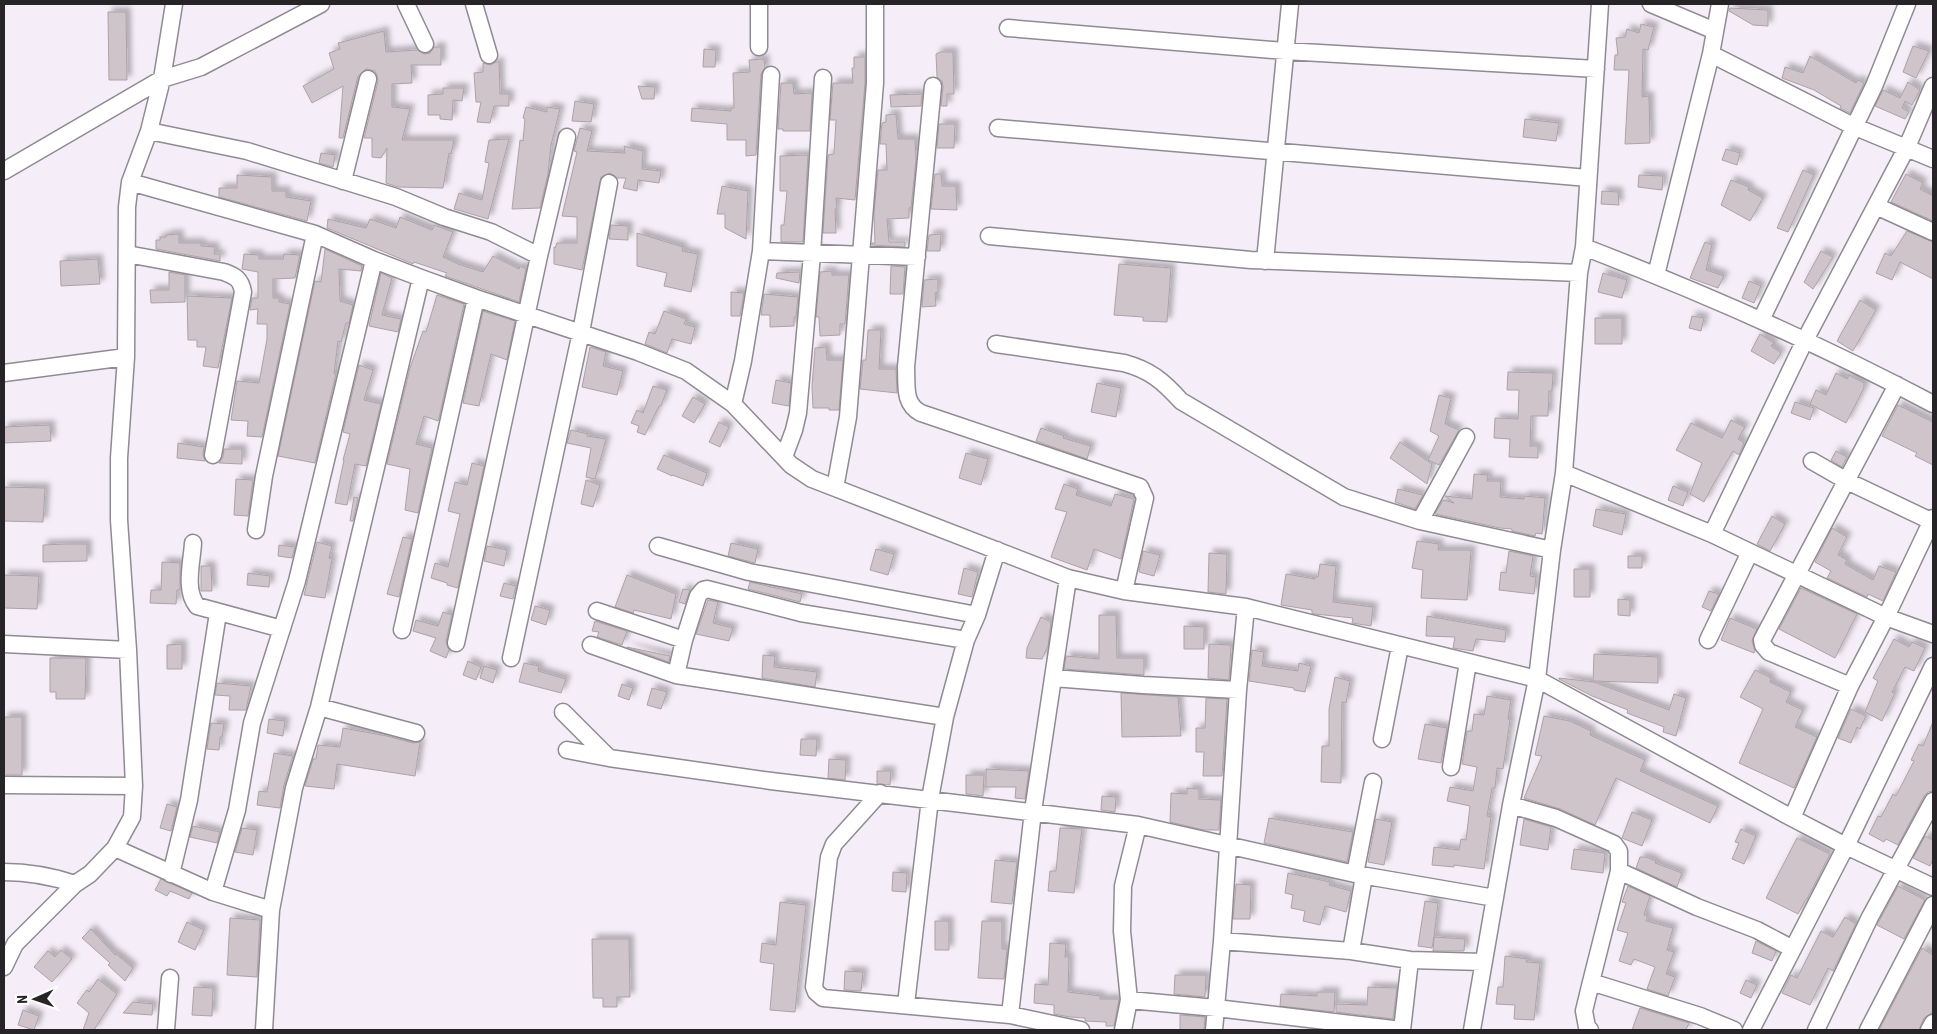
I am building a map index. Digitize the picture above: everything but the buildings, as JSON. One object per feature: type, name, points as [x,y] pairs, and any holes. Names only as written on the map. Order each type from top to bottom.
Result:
[{"type":"street","points":[[4,967],[9,943],[75,884],[90,874],[115,848],[132,817],[134,786],[128,650],[119,520],[119,458],[126,357],[127,207],[130,182],[149,131],[162,79],[174,4]]},
{"type":"street","points":[[4,172],[162,79],[200,67],[321,4]]},
{"type":"street","points":[[406,4],[425,44]]},
{"type":"street","points":[[474,4],[489,55]]},
{"type":"street","points":[[759,4],[759,47]]},
{"type":"street","points":[[835,488],[848,418],[875,83],[875,4]]},
{"type":"street","points":[[1265,261],[1290,4]]},
{"type":"street","points":[[1472,1030],[1511,804],[1537,679],[1552,550],[1564,472],[1579,273],[1584,247],[1600,4]]},
{"type":"street","points":[[1651,4],[1715,32]]},
{"type":"street","points":[[1656,275],[1711,54],[1720,4]]},
{"type":"street","points":[[1761,320],[1853,126],[1874,86],[1907,4]]},
{"type":"street","points":[[1008,28],[1285,51],[1596,69]]},
{"type":"street","points":[[1711,54],[1853,126],[1933,159]]},
{"type":"street","points":[[733,404],[743,361],[761,251],[771,75]]},
{"type":"street","points":[[784,457],[798,413],[812,254],[823,78]]},
{"type":"street","points":[[343,181],[368,79]]},
{"type":"street","points":[[933,86],[906,367],[908,402],[913,409],[921,413],[1140,487],[1145,498],[1124,591]]},
{"type":"street","points":[[1712,534],[1805,340],[1907,147],[1933,86]]},
{"type":"street","points":[[998,128],[1588,178]]},
{"type":"street","points":[[149,131],[248,151],[396,197],[491,232],[539,256]]},
{"type":"street","points":[[456,643],[539,256],[567,137]]},
{"type":"street","points":[[130,182],[315,234],[421,278],[638,352],[686,371],[733,404],[791,465],[812,479],[1068,578],[1124,591],[1246,607],[1537,679],[1792,818],[1933,888]]},
{"type":"street","points":[[511,658],[581,332],[609,183]]},
{"type":"street","points":[[1876,206],[1933,232]]},
{"type":"street","points":[[256,530],[264,476],[315,234]]},
{"type":"street","points":[[989,236],[1265,261],[1579,273]]},
{"type":"street","points":[[1584,247],[1656,275],[1761,320],[1933,402]]},
{"type":"street","points":[[761,251],[917,257]]},
{"type":"street","points":[[128,254],[224,272],[235,276],[241,282],[243,292],[213,455]]},
{"type":"street","points":[[213,892],[237,810],[252,723],[297,581],[374,260]]},
{"type":"street","points":[[264,1030],[271,910],[294,788],[319,708],[421,278]]},
{"type":"street","points":[[402,630],[476,298]]},
{"type":"street","points":[[996,344],[1142,367],[1164,383],[1181,401],[1344,497],[1420,521],[1552,550]]},
{"type":"street","points":[[4,373],[126,357]]},
{"type":"street","points":[[1850,686],[1769,652],[1763,645],[1765,632],[1847,481],[1896,385]]},
{"type":"street","points":[[1420,521],[1466,438]]},
{"type":"street","points":[[1792,818],[1850,686],[1933,520],[1847,481],[1812,461]]},
{"type":"street","points":[[1564,472],[1712,534],[1886,617],[1933,634]]},
{"type":"street","points":[[194,543],[190,590],[192,600],[197,606],[282,629]]},
{"type":"street","points":[[658,546],[749,572],[976,615]]},
{"type":"street","points":[[906,1004],[930,799],[945,717],[966,640],[997,550]]},
{"type":"street","points":[[1708,640],[1750,552]]},
{"type":"street","points":[[1010,1015],[1033,811],[1068,578]]},
{"type":"street","points":[[676,675],[684,640],[698,596],[703,590],[707,589],[800,612],[966,640]]},
{"type":"street","points":[[1214,1030],[1222,941],[1238,690],[1246,607]]},
{"type":"street","points":[[597,611],[684,640]]},
{"type":"street","points":[[171,874],[189,800],[218,613]]},
{"type":"street","points":[[4,644],[128,650]]},
{"type":"street","points":[[591,645],[676,675],[945,717]]},
{"type":"street","points":[[1382,739],[1400,646]]},
{"type":"street","points":[[1451,767],[1468,662]]},
{"type":"street","points":[[1751,1030],[1846,846],[1933,666]]},
{"type":"street","points":[[1053,678],[1238,690]]},
{"type":"street","points":[[319,708],[416,732]]},
{"type":"street","points":[[564,712],[609,758]]},
{"type":"street","points":[[567,750],[609,758],[770,781],[1138,825],[1360,875],[1495,898]]},
{"type":"street","points":[[1351,951],[1373,782]]},
{"type":"street","points":[[4,785],[134,786]]},
{"type":"street","points":[[880,793],[834,844],[829,857],[814,986],[816,992],[823,998],[906,1004],[1010,1015],[1082,1030]]},
{"type":"street","points":[[1816,1030],[1870,917],[1933,801]]},
{"type":"street","points":[[1511,804],[1556,818],[1614,844],[1619,851],[1619,871],[1584,1012],[1587,1027],[1590,1030]]},
{"type":"street","points":[[1123,1030],[1128,1000],[1122,931],[1123,886],[1138,825]]},
{"type":"street","points":[[115,848],[213,892],[271,910]]},
{"type":"street","points":[[1619,871],[1697,907],[1757,930],[1793,949]]},
{"type":"street","points":[[4,872],[34,873],[75,884]]},
{"type":"street","points":[[1868,1030],[1933,905]]},
{"type":"street","points":[[1222,941],[1351,951],[1410,960],[1483,962]]},
{"type":"street","points":[[1128,1000],[1216,1008],[1402,1030],[1410,960]]},
{"type":"street","points":[[166,1030],[170,978]]},
{"type":"street","points":[[1591,982],[1700,1016],[1734,1030]]},
{"type":"street","points":[[1929,1030],[1933,1023]]}]
